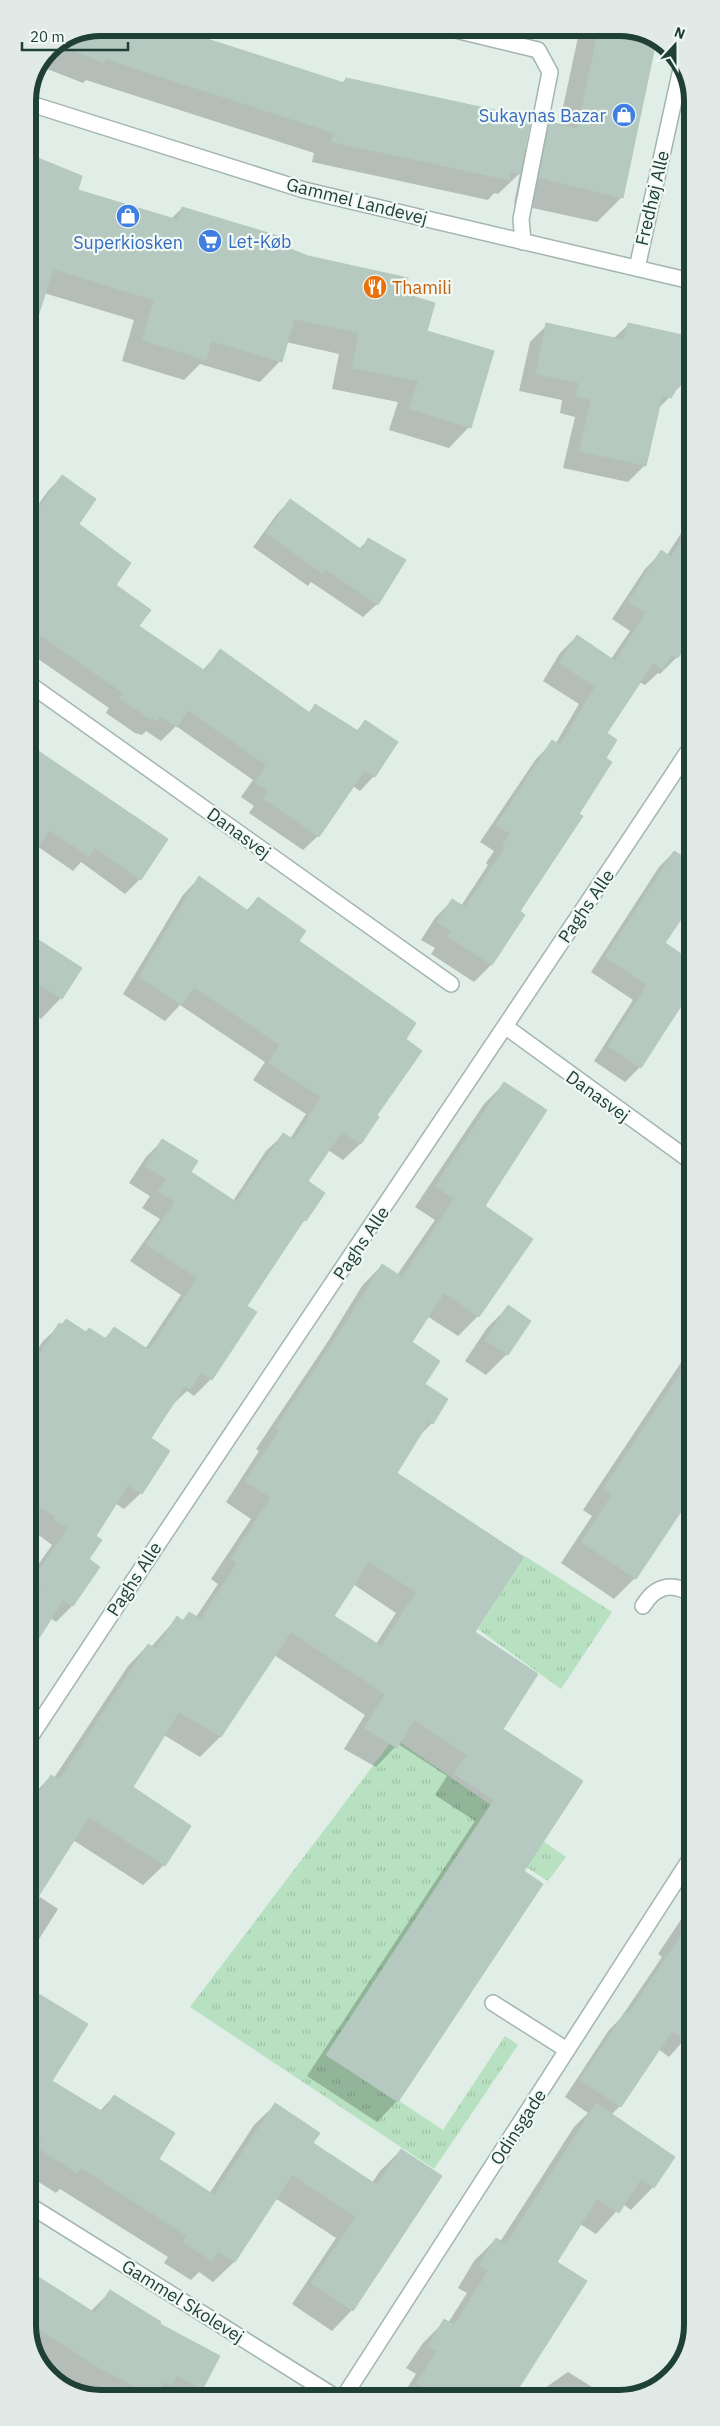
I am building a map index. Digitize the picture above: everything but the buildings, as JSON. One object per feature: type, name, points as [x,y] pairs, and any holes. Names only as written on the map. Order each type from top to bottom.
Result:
[{"type":"street","points":[[480,36],[538,50],[550,72],[521,219],[523,242]]},
{"type":"street","name":"Fredhøj Alle","points":[[636,268],[679,78]]},
{"type":"street","name":"Gammel Landevej","points":[[36,106],[304,190],[684,279]]},
{"type":"street","name":"Danasvej","points":[[36,689],[451,984]]},
{"type":"street","name":"Paghs Alle","points":[[36,1728],[166,1530],[506,1027],[684,759]]},
{"type":"street","name":"Danasvej","points":[[506,1027],[684,1156]]},
{"type":"street","points":[[643,1606],[651,1593],[673,1587],[684,1589]]},
{"type":"street","name":"Odinsgade","points":[[349,2390],[684,1868]]},
{"type":"street","points":[[493,2003],[567,2050]]},
{"type":"street","name":"Gammel Skolevej","points":[[36,2209],[324,2390]]},
{"type":"green space","points":[[525,1556],[612,1612],[561,1689],[478,1629]]},
{"type":"green space","points":[[394,1738],[566,1857],[548,1881],[476,1835],[330,2055],[443,2130],[505,2036],[518,2045],[434,2169],[190,2007]]},
{"type":"place","name":"Sukaynas Bazar","points":[[624,115]]},
{"type":"place","name":"Superkiosken","points":[[128,216]]},
{"type":"place","name":"Let-Køb","points":[[210,241]]},
{"type":"place","name":"Thamili","points":[[375,287]]}]
